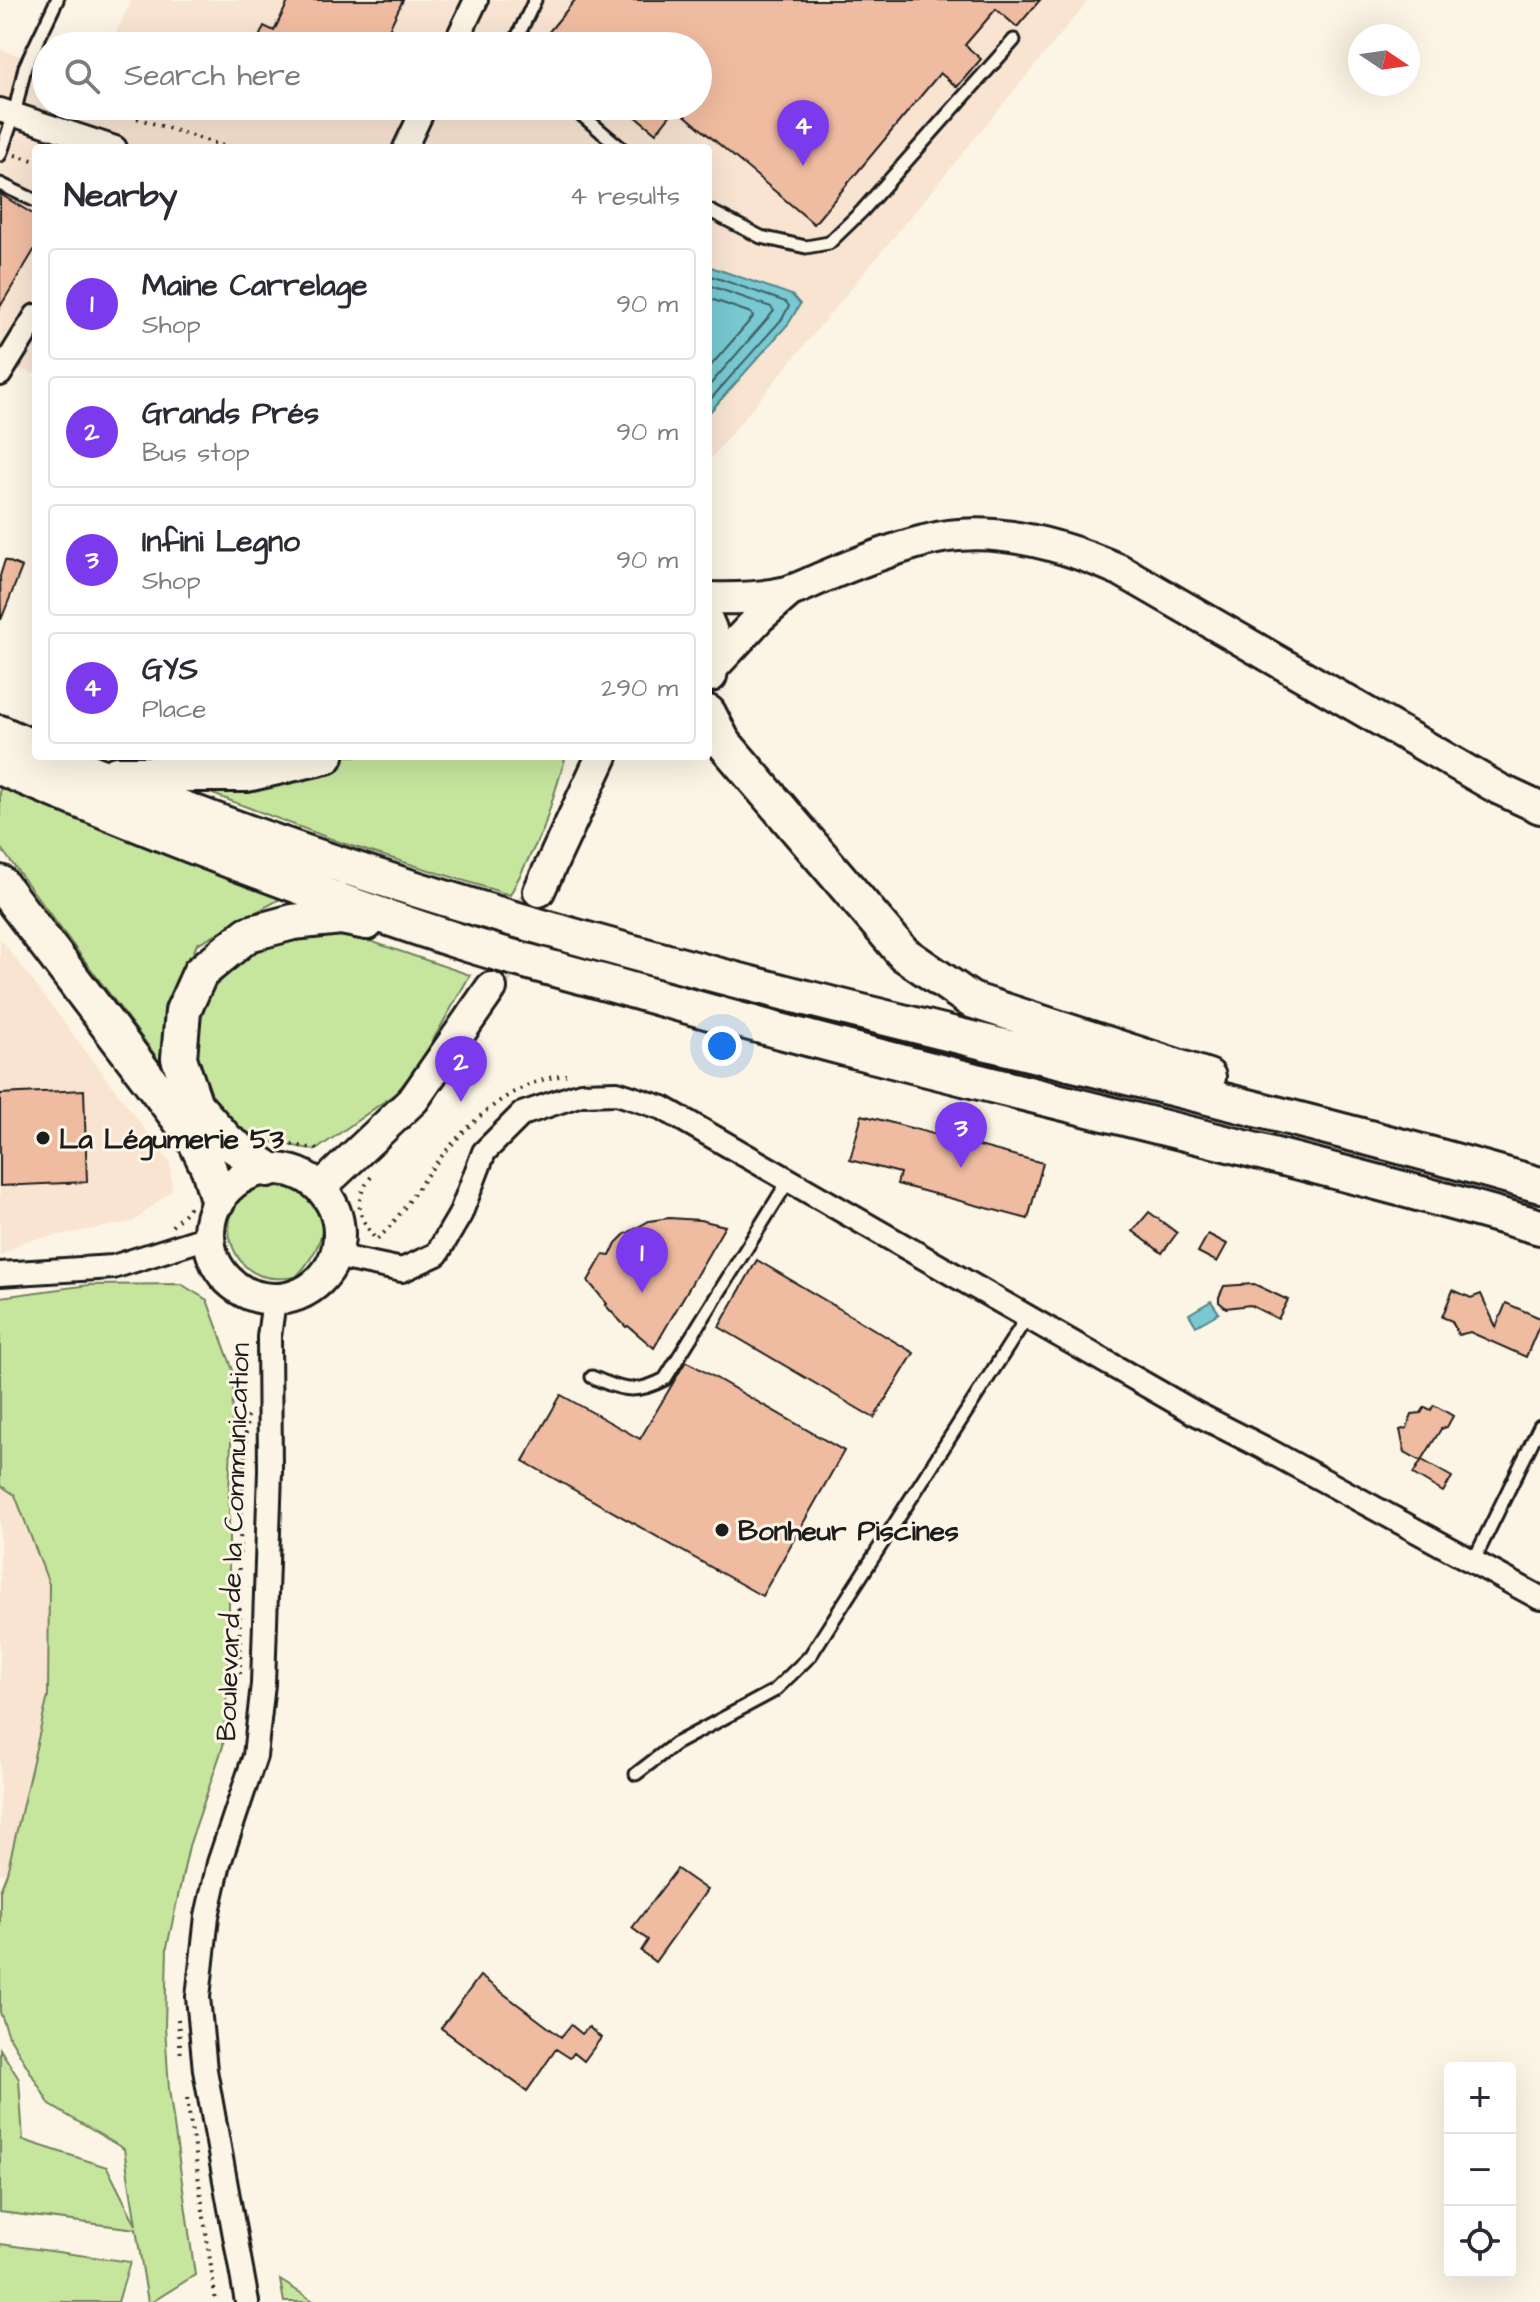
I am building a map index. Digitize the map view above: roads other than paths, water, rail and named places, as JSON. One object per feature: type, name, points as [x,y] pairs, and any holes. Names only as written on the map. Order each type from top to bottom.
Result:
[{"type":"main road","points":[[712,721],[723,742],[904,954],[971,1000],[1540,1184]]},
{"type":"main road","points":[[0,733],[32,747]]},
{"type":"main road","points":[[62,760],[317,856],[458,903],[611,947],[1540,1184]]},
{"type":"main road","points":[[95,774],[247,774],[308,760]]},
{"type":"main road","points":[[0,767],[264,873],[448,938],[751,1025],[1321,1167],[1540,1227]]},
{"type":"main road","points":[[0,883],[195,1140],[209,1169],[218,1200]]},
{"type":"main road","points":[[268,1169],[228,1142],[195,1105],[179,1058],[183,1011],[200,973],[248,934],[293,922],[341,917],[448,938]]},
{"type":"street","points":[[461,32],[476,0]]},
{"type":"street","points":[[7,112],[103,144]]},
{"type":"street","points":[[407,144],[418,120]]},
{"type":"street","points":[[0,374],[32,322]]},
{"type":"street","points":[[712,598],[740,599],[789,592],[884,554],[926,540],[955,535],[995,536],[1054,545],[1120,570],[1499,789],[1540,808]]},
{"type":"street","points":[[712,672],[760,617],[789,592]]},
{"type":"street","points":[[712,630],[715,653],[712,666]]},
{"type":"street","points":[[539,891],[600,760]]},
{"type":"street","points":[[320,1188],[414,1099],[491,988]]},
{"type":"street","points":[[335,1256],[402,1270],[437,1254],[460,1215],[484,1152],[522,1114],[581,1094],[617,1093],[663,1108],[1195,1413],[1540,1598]]},
{"type":"street","points":[[268,1169],[296,1173],[320,1188],[338,1220],[339,1238],[326,1274],[312,1288],[294,1297],[274,1300],[254,1297],[236,1288],[222,1274],[212,1257],[208,1237],[210,1218],[218,1200],[231,1184],[249,1174],[268,1169]]},
{"type":"street","points":[[0,1274],[113,1267],[208,1237]]},
{"type":"street","name":"Boulevard de la Communication","points":[[247,2302],[205,2070],[198,1997],[207,1916],[219,1863],[255,1756],[263,1684],[270,1471],[269,1337],[274,1300]]},
{"type":"lane","points":[[42,32],[57,0]]},
{"type":"lane","points":[[520,32],[535,0]]},
{"type":"lane","points":[[712,212],[761,237],[806,247],[829,243],[862,211],[1014,40]]},
{"type":"lane","points":[[0,155],[7,112],[32,52]]},
{"type":"lane","points":[[588,120],[616,144]]},
{"type":"lane","points":[[0,184],[32,199]]},
{"type":"lane","points":[[592,1377],[631,1390],[649,1388],[665,1379],[789,1180]]},
{"type":"lane","points":[[636,1774],[675,1744],[774,1691],[810,1656],[1027,1317]]},
{"type":"lane","points":[[1473,1562],[1540,1426]]},
{"type":"water","points":[[712,267],[792,295],[800,304],[789,323],[712,410]]},
{"type":"water","points":[[1211,1301],[1219,1313],[1196,1326],[1189,1314]]},
{"type":"tunnel","points":[[491,988],[539,891]]},
{"type":"place","name":"GYS","points":[[803,166]]},
{"type":"place","name":"Grands Prés","points":[[461,1102]]},
{"type":"place","name":"La Légumerie 53","points":[[43,1138]]},
{"type":"place","name":"Infini Legno","points":[[961,1168]]},
{"type":"place","name":"Maine Carrelage","points":[[642,1293]]},
{"type":"place","name":"Bonheur Piscines","points":[[722,1530]]}]
